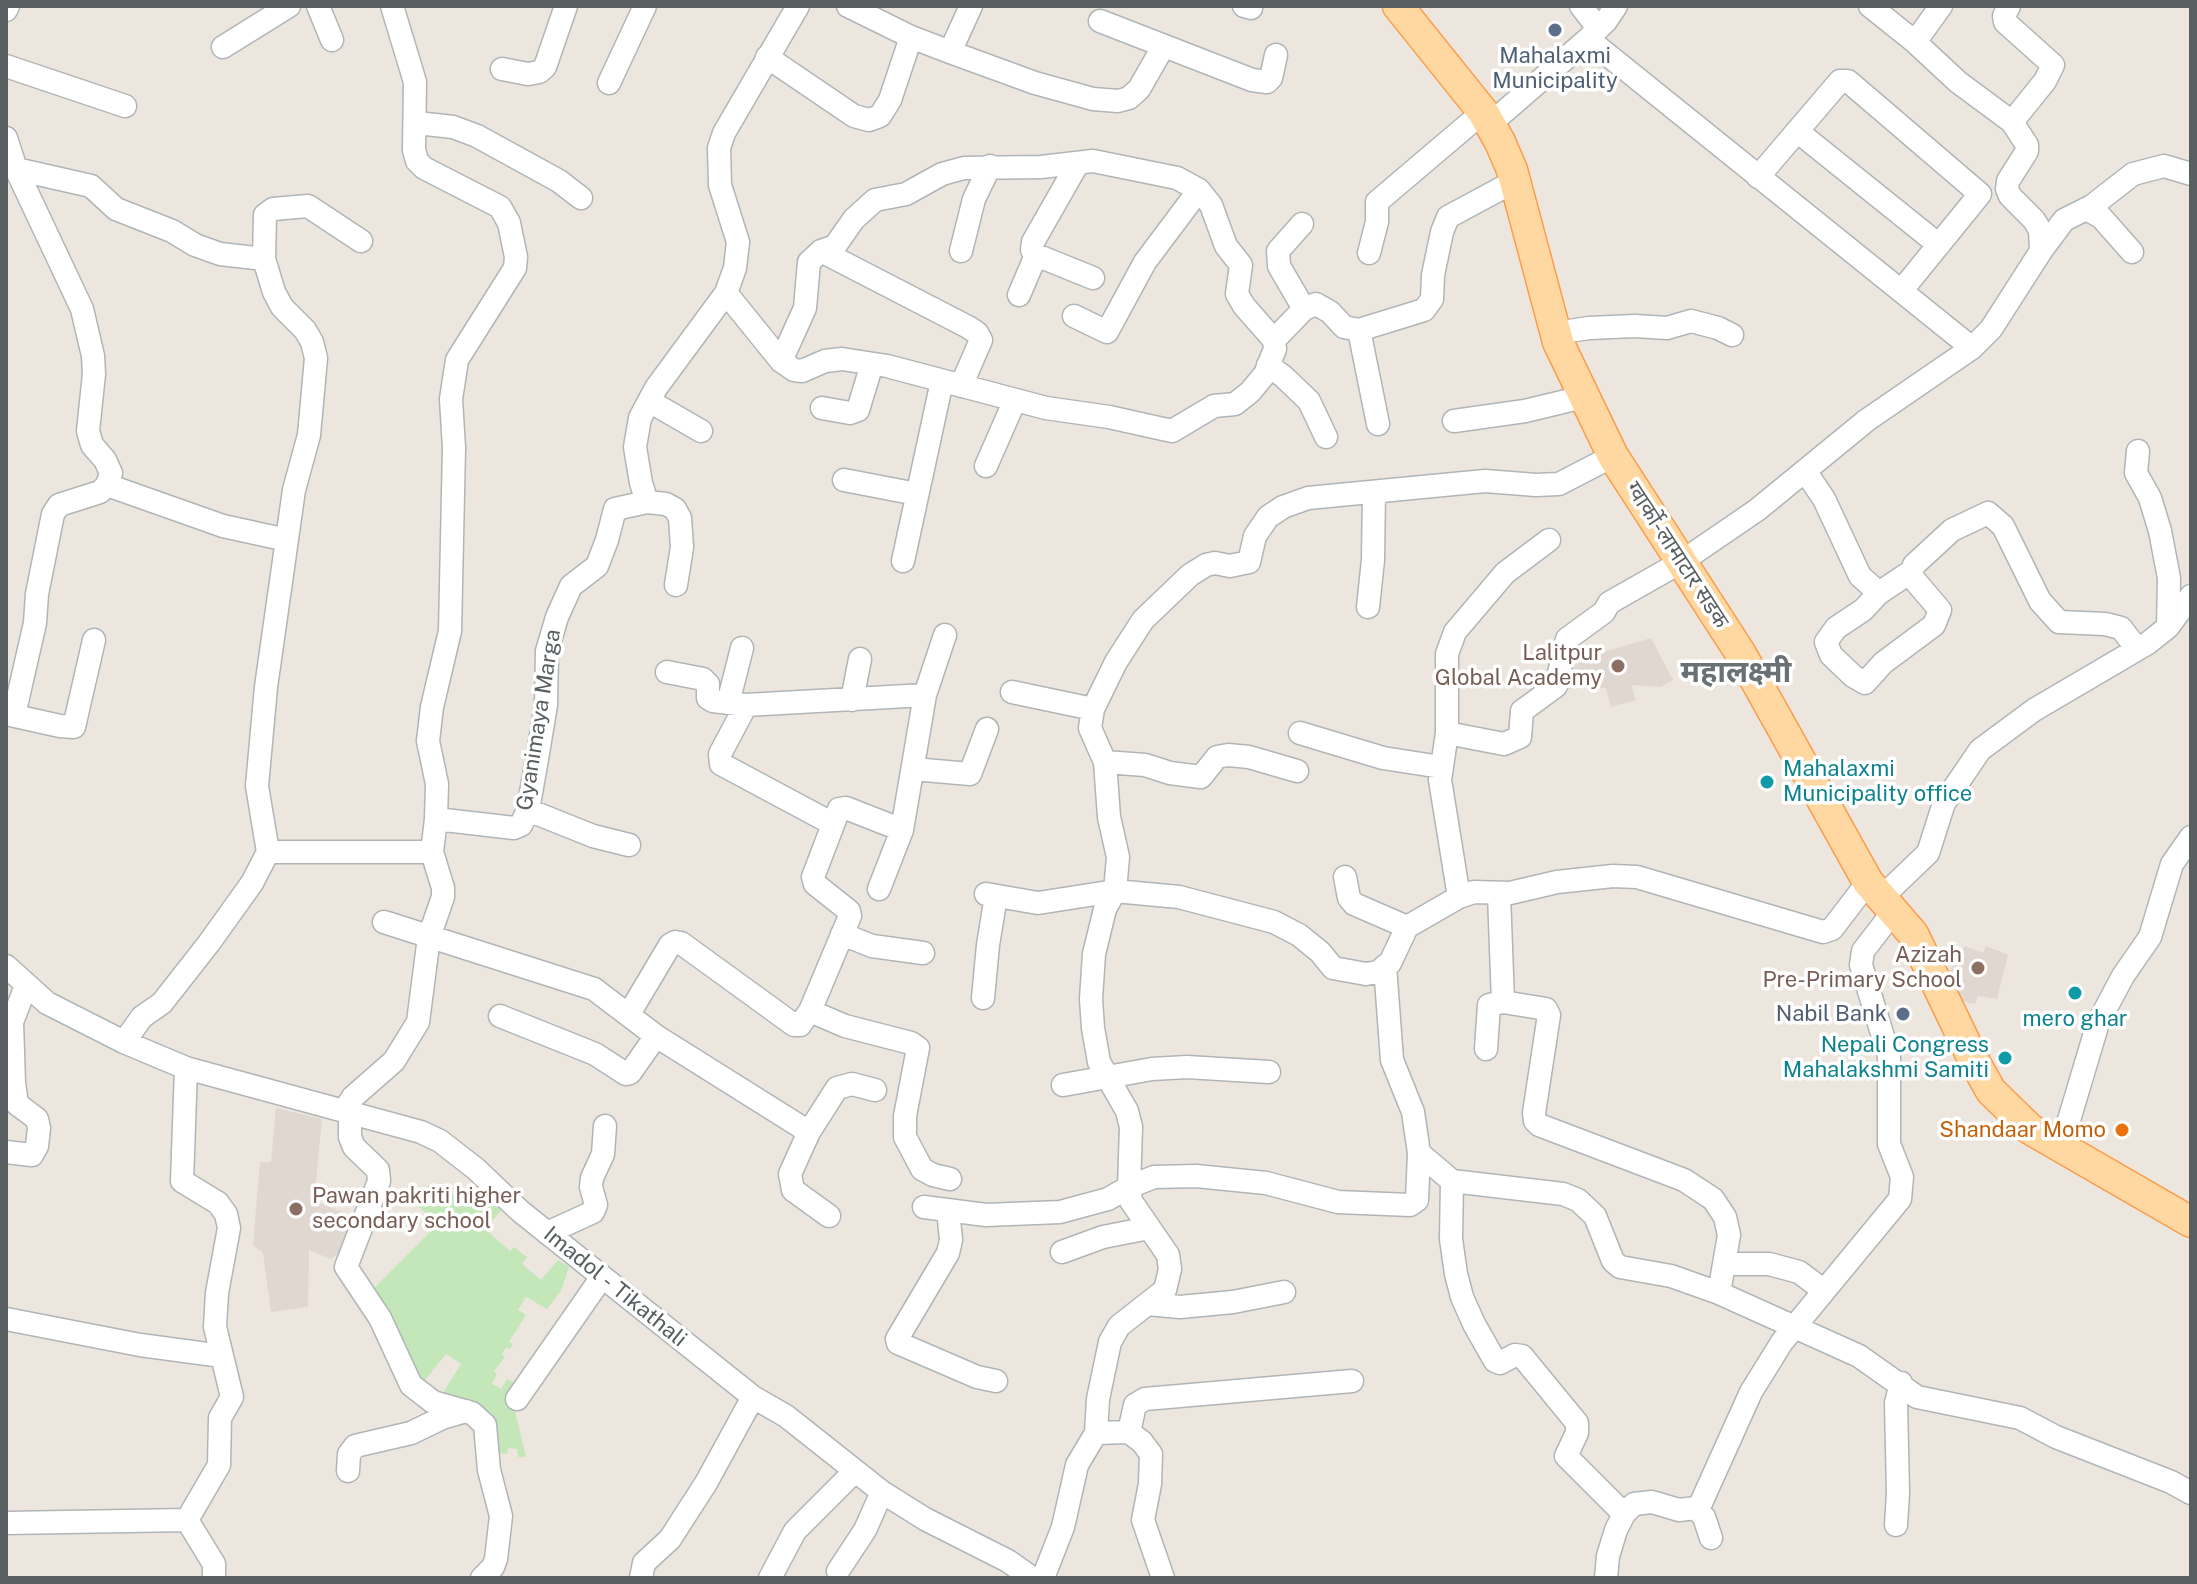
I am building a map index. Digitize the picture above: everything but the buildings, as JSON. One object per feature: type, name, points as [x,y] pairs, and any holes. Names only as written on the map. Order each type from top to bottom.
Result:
[{"type":"main road","name":"ग्वार्को-लामाटार सडक","points":[[1398,6],[1486,118],[1515,181],[1556,333],[1583,397],[1613,456],[1741,654],[1881,897],[1913,934],[1991,1091],[2030,1129],[2191,1222]]},
{"type":"street","points":[[223,47],[289,6]]},
{"type":"street","points":[[318,6],[332,40]]},
{"type":"street","points":[[392,6],[415,82],[414,150],[417,161],[424,168],[500,207],[509,223],[516,257],[515,268],[457,360],[451,399],[454,448],[450,631],[432,707],[428,741],[437,784],[432,852],[443,897],[429,937],[418,1022],[394,1061],[353,1097],[349,1112],[350,1137],[354,1147],[378,1170],[379,1181],[348,1260],[348,1273],[364,1291],[380,1318],[411,1385],[433,1402],[467,1410],[482,1420],[488,1433],[489,1470],[501,1516],[496,1559],[482,1578]]},
{"type":"street","points":[[502,69],[528,74],[545,67],[566,6]]},
{"type":"street","points":[[609,83],[645,6]]},
{"type":"street","points":[[676,585],[682,547],[680,518],[675,509],[666,504],[647,502],[635,447],[640,418],[726,293],[735,268],[738,242],[720,185],[719,148],[724,133],[798,6]]},
{"type":"street","points":[[848,6],[894,16],[911,37],[1035,83],[1093,99],[1118,101],[1129,98],[1139,89],[1163,47]]},
{"type":"street","points":[[950,52],[971,6]]},
{"type":"street","points":[[1581,6],[1593,33],[1758,177],[1972,348]]},
{"type":"street","points":[[1369,253],[1377,222],[1377,202],[1593,33],[1616,6]]},
{"type":"street","points":[[1870,6],[1958,82],[2012,122],[2027,145],[2027,151],[2008,181],[2007,189],[2010,196],[2030,213],[2040,230],[2041,251]]},
{"type":"street","points":[[1915,42],[1941,6]]},
{"type":"street","points":[[2009,6],[2004,16],[2005,22],[2053,65],[2045,81],[2012,122]]},
{"type":"street","points":[[1100,21],[1252,80],[1267,82],[1271,78],[1276,55]]},
{"type":"street","points":[[767,57],[854,116],[869,120],[880,116],[890,100],[911,37]]},
{"type":"street","points":[[6,66],[125,106]]},
{"type":"street","points":[[1758,177],[1840,81],[1848,81],[1979,191],[1980,197],[1902,290]]},
{"type":"street","points":[[415,126],[453,127],[477,136],[559,181],[581,198]]},
{"type":"street","points":[[1797,131],[1939,245]]},
{"type":"street","points":[[6,138],[16,169],[82,309],[94,374],[88,431],[92,445],[111,473],[107,485],[100,492],[59,505],[53,514],[37,594],[35,623],[10,714],[74,727],[94,640]]},
{"type":"street","points":[[726,293],[781,361],[794,370],[802,371],[825,361],[842,359],[1015,400],[1172,431],[1214,406],[1235,404],[1265,374],[1275,349],[1274,340],[1237,294],[1241,265],[1226,246],[1211,205],[1199,190],[1177,178],[1093,161],[1041,167],[964,168],[942,174],[906,194],[875,200],[854,219],[835,246],[821,251],[809,262],[805,308],[781,361]]},
{"type":"street","points":[[1078,163],[1033,242],[1032,250],[1036,255],[1093,278]]},
{"type":"street","points":[[961,251],[974,199],[990,166]]},
{"type":"street","points":[[1447,733],[1504,744],[1520,737],[1522,711],[1556,686],[1567,639],[1604,612],[1609,603],[1681,562],[1757,510],[1867,420],[1972,348],[1991,329],[2064,220],[2086,209],[2133,174],[2164,166],[2191,174]]},
{"type":"street","points":[[16,169],[91,186],[116,209],[220,254],[264,259]]},
{"type":"street","points":[[1274,340],[1304,309],[1316,304],[1330,312],[1344,327],[1359,330],[1424,310],[1432,299],[1433,275],[1448,217],[1515,181]]},
{"type":"street","points":[[1074,316],[1107,332],[1145,262],[1199,190]]},
{"type":"street","points":[[124,1042],[142,1017],[162,1003],[209,943],[252,883],[268,852],[257,786],[267,674],[294,490],[309,435],[316,358],[305,330],[282,307],[274,292],[264,259],[265,215],[273,209],[308,206],[361,241]]},
{"type":"street","points":[[2086,209],[2101,217],[2132,252]]},
{"type":"street","points":[[1302,224],[1278,251],[1279,266],[1304,309]]},
{"type":"street","points":[[821,251],[968,327],[981,340],[952,384],[917,494],[903,561]]},
{"type":"street","points":[[1019,295],[1036,255]]},
{"type":"street","points":[[1556,333],[1589,328],[1667,328],[1691,321],[1732,335]]},
{"type":"street","points":[[1359,330],[1378,424]]},
{"type":"street","points":[[822,408],[850,413],[858,410],[872,364]]},
{"type":"street","points":[[1268,365],[1309,401],[1326,437]]},
{"type":"street","points":[[1454,421],[1525,411],[1583,397]]},
{"type":"street","points":[[986,466],[1015,400]]},
{"type":"street","points":[[649,401],[701,431]]},
{"type":"street","points":[[2138,451],[2136,473],[2150,498],[2169,578],[2168,627]]},
{"type":"street","points":[[1043,1578],[1063,1527],[1077,1465],[1096,1433],[1098,1399],[1110,1342],[1119,1326],[1165,1290],[1170,1269],[1168,1255],[1131,1201],[1131,1127],[1127,1111],[1099,1062],[1093,1028],[1091,999],[1098,932],[1115,891],[1118,857],[1109,817],[1105,762],[1090,728],[1093,709],[1116,662],[1143,620],[1190,575],[1215,563],[1230,566],[1249,562],[1255,536],[1268,517],[1283,507],[1308,498],[1485,481],[1559,484],[1613,456]]},
{"type":"street","points":[[1805,471],[1824,499],[1860,576],[1879,593]]},
{"type":"street","points":[[844,480],[917,494]]},
{"type":"street","points":[[107,485],[223,526],[287,540]]},
{"type":"street","points":[[1368,607],[1373,560],[1374,492]]},
{"type":"street","name":"Gyanimaya Marga","points":[[436,819],[514,828],[521,825],[528,810],[546,705],[547,651],[557,617],[571,586],[597,566],[615,509],[647,502]]},
{"type":"street","points":[[1912,571],[1836,628],[1826,642],[1831,655],[1865,683],[1883,663],[1934,625],[1940,610],[1911,576],[1914,565],[1952,530],[1988,513],[2003,526],[2040,601],[2059,622],[2105,624],[2121,628],[2137,649]]},
{"type":"street","points":[[1459,897],[1449,826],[1443,807],[1441,767],[1447,733],[1447,654],[1455,632],[1505,573],[1549,540]]},
{"type":"street","points":[[983,998],[991,895],[1050,903],[1115,891],[1179,897],[1274,922],[1299,935],[1333,968],[1366,974],[1378,972],[1390,963],[1407,927],[1459,897],[1474,892],[1499,894],[1533,890],[1557,882],[1613,876],[1637,877],[1823,932],[1881,897],[1928,853],[1944,802],[1980,750],[2034,710],[2168,627],[2191,596]]},
{"type":"street","points":[[879,889],[902,830],[925,695],[945,635]]},
{"type":"street","points":[[742,648],[737,704],[720,754],[721,764],[833,824]]},
{"type":"street","points":[[852,700],[860,659]]},
{"type":"street","points":[[667,672],[703,679],[708,684],[708,698],[737,704],[925,695]]},
{"type":"street","points":[[1012,692],[1093,709]]},
{"type":"street","points":[[913,769],[970,774],[987,729]]},
{"type":"street","points":[[1300,733],[1383,758],[1441,767]]},
{"type":"street","points":[[1105,762],[1145,765],[1170,773],[1201,777],[1217,757],[1228,755],[1249,757],[1297,771]]},
{"type":"street","points":[[629,1014],[670,945],[675,942],[681,943],[794,1025],[800,1025],[810,1011],[849,911],[813,880],[839,809],[842,807],[902,830]]},
{"type":"street","points":[[528,810],[593,836],[629,845]]},
{"type":"street","points":[[2057,1146],[2069,1120],[2098,1023],[2123,976],[2150,937],[2172,864],[2191,837]]},
{"type":"street","points":[[268,852],[432,852]]},
{"type":"street","points":[[1345,877],[1349,898],[1354,904],[1407,927]]},
{"type":"street","points":[[1499,894],[1503,1002]]},
{"type":"street","points":[[1696,1508],[1715,1475],[1751,1392],[1782,1342],[1900,1199],[1902,1177],[1889,1144],[1889,1056],[1861,965],[1881,897]]},
{"type":"street","points":[[384,922],[594,989],[656,1036],[809,1132]]},
{"type":"street","points":[[842,934],[881,948],[923,953]]},
{"type":"street","name":"Imadol - Tikathali","points":[[6,966],[47,1003],[124,1042],[186,1068],[421,1132],[440,1141],[547,1233],[753,1397],[786,1416],[882,1492],[925,1519],[1008,1561],[1032,1578]]},
{"type":"street","points":[[924,1207],[997,1215],[1060,1212],[1108,1199],[1154,1177],[1231,1178],[1266,1183],[1338,1202],[1410,1205],[1417,1200],[1419,1153],[1413,1112],[1392,1060],[1385,966]]},
{"type":"street","points":[[6,1152],[32,1155],[37,1146],[37,1119],[17,1104],[10,1070],[12,1022],[26,986]]},
{"type":"street","points":[[1486,1049],[1489,1005],[1503,1002],[1548,1011],[1535,1121],[1684,1180],[1713,1199],[1725,1217],[1729,1235],[1719,1293]]},
{"type":"street","points":[[810,1011],[845,1026],[911,1043],[918,1048],[905,1116],[905,1137],[922,1169],[950,1179]]},
{"type":"street","points":[[500,1016],[595,1054],[626,1074],[630,1073],[656,1036]]},
{"type":"street","points":[[1063,1085],[1176,1067],[1269,1072]]},
{"type":"street","points":[[186,1068],[182,1181],[218,1203],[228,1221],[216,1304],[216,1332],[232,1397],[220,1418],[220,1462],[187,1520]]},
{"type":"street","points":[[829,1216],[793,1190],[790,1174],[809,1132],[837,1088],[852,1084],[875,1090]]},
{"type":"street","points":[[547,1233],[593,1212],[596,1205],[592,1178],[603,1154],[605,1126]]},
{"type":"street","points":[[1419,1153],[1452,1181],[1563,1194],[1578,1200],[1595,1216],[1613,1261],[1620,1267],[1671,1276],[1719,1293],[1859,1356],[1917,1397],[2020,1418],[2056,1437],[2171,1482],[2191,1493]]},
{"type":"street","points":[[1452,1181],[1451,1239],[1456,1274],[1474,1324],[1495,1361],[1500,1363],[1515,1355],[1522,1356],[1577,1423],[1577,1433],[1566,1456],[1624,1514]]},
{"type":"street","points":[[948,1210],[951,1240],[948,1253],[897,1339],[898,1343],[977,1377],[996,1381]]},
{"type":"street","points":[[1062,1252],[1103,1237],[1149,1228]]},
{"type":"street","points":[[1724,1264],[1769,1264],[1799,1272],[1823,1290]]},
{"type":"street","points":[[517,1399],[602,1277]]},
{"type":"street","points":[[1147,1304],[1180,1307],[1233,1302],[1284,1292]]},
{"type":"street","points":[[6,1319],[140,1345],[222,1356]]},
{"type":"street","points":[[1129,1432],[1135,1405],[1145,1399],[1352,1381]]},
{"type":"street","points":[[1896,1525],[1896,1403],[1901,1383]]},
{"type":"street","points":[[641,1578],[644,1563],[670,1539],[706,1483],[753,1397]]},
{"type":"street","points":[[348,1471],[349,1454],[355,1446],[411,1433],[467,1410]]},
{"type":"street","points":[[1096,1433],[1129,1432],[1151,1454],[1150,1484],[1143,1520],[1163,1578]]},
{"type":"street","points":[[770,1578],[795,1531],[855,1471]]},
{"type":"street","points":[[838,1571],[865,1530],[882,1492]]},
{"type":"street","points":[[1606,1578],[1608,1556],[1624,1514],[1634,1504],[1643,1501],[1668,1509],[1696,1508]]},
{"type":"street","points":[[1696,1508],[1704,1517],[1711,1538]]},
{"type":"street","points":[[6,1523],[187,1520]]},
{"type":"street","points":[[187,1520],[214,1564],[214,1578]]},
{"type":"shaded area","name":"Lalitpur Global Academy","points":[[1651,638],[1673,680],[1661,687],[1631,685],[1636,700],[1611,707],[1606,688],[1566,689],[1572,651],[1601,653]]},
{"type":"shaded area","name":"Azizah Pre-Primary School","points":[[1965,946],[1983,953],[1986,946],[2008,955],[1997,999],[1978,996],[1975,1004],[1962,1001],[1960,1006],[1943,981]]},
{"type":"shaded area","name":"Pawan pakriti higher secondary school","points":[[276,1108],[322,1119],[314,1201],[358,1218],[348,1248],[330,1259],[309,1250],[308,1307],[271,1312],[263,1253],[253,1245],[260,1162],[271,1162]]},
{"type":"green space","points":[[430,1183],[461,1198],[469,1199],[480,1190],[503,1208],[485,1229],[510,1251],[514,1247],[527,1257],[522,1264],[541,1280],[558,1260],[569,1267],[561,1291],[547,1309],[526,1297],[518,1310],[526,1315],[509,1342],[513,1344],[510,1349],[506,1348],[502,1354],[505,1357],[494,1371],[497,1374],[492,1384],[501,1389],[507,1379],[515,1383],[514,1407],[526,1457],[518,1457],[517,1449],[508,1448],[507,1454],[498,1453],[488,1429],[441,1396],[461,1364],[446,1354],[420,1386],[372,1290],[439,1223],[416,1205]]},
{"type":"place","name":"Mahalaxmi Municipality","points":[[1555,30]]},
{"type":"place","name":"Lalitpur Global Academy","points":[[1618,666]]},
{"type":"place","name":"Mahalaxmi Municipality office","points":[[1767,782]]},
{"type":"place","name":"Azizah Pre-Primary School","points":[[1978,968]]},
{"type":"place","name":"mero ghar","points":[[2075,993]]},
{"type":"place","name":"Nabil Bank","points":[[1903,1014]]},
{"type":"place","name":"Nepali Congress Mahalakshmi Samiti","points":[[2005,1058]]},
{"type":"place","name":"Shandaar Momo","points":[[2122,1130]]},
{"type":"place","name":"Pawan pakriti higher secondary school","points":[[296,1209]]},
{"type":"district","name":"महालक्ष्मी","points":[[1736,673]]}]
